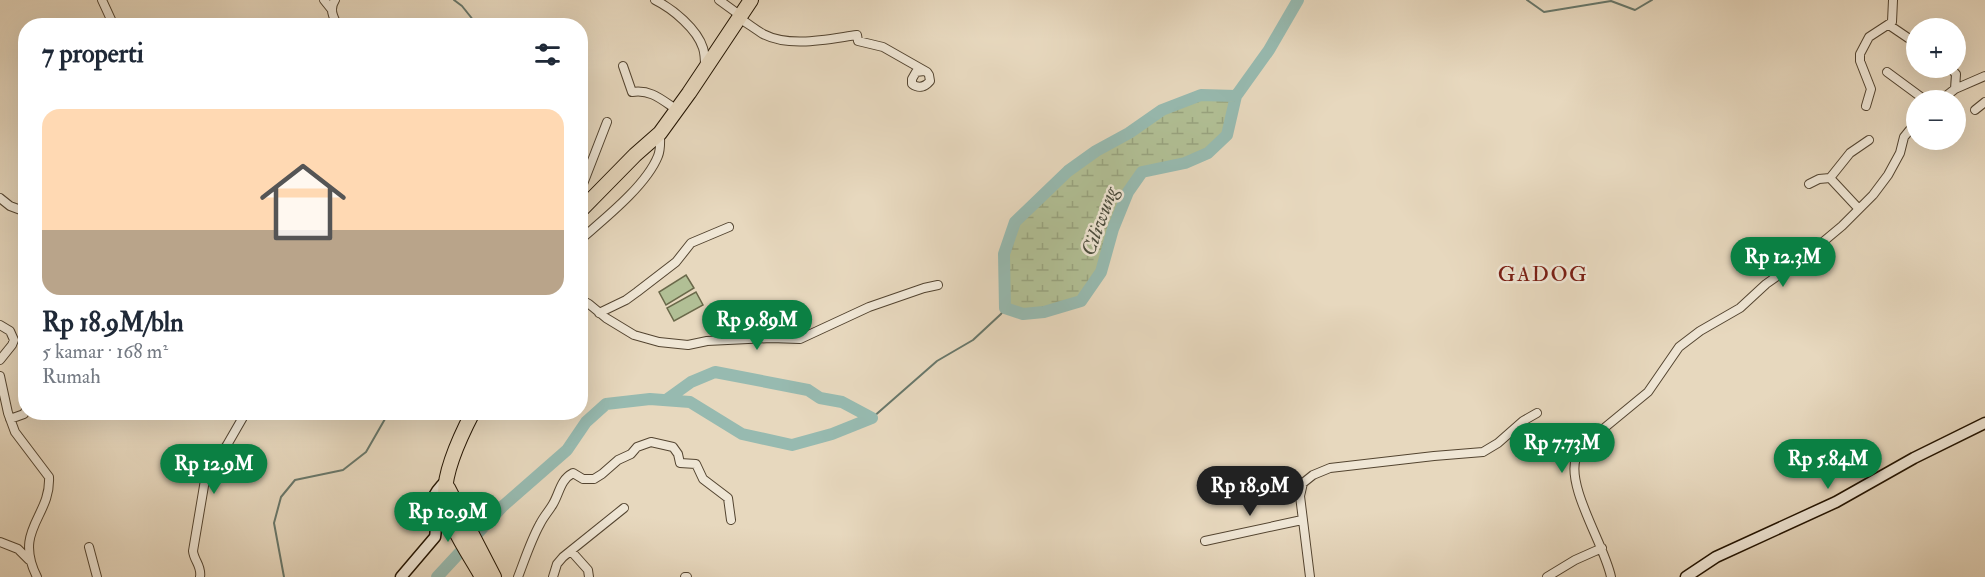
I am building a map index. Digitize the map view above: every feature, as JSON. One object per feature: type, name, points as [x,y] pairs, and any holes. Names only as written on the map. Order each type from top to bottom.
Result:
[{"type":"highway","points":[[588,203],[660,133],[706,69],[751,0]]},
{"type":"highway","points":[[469,420],[454,452],[447,489],[452,522],[482,577]]},
{"type":"highway","points":[[447,489],[494,577]]},
{"type":"street","points":[[102,0],[110,18]]},
{"type":"street","points":[[324,0],[332,9],[335,18]]},
{"type":"street","points":[[332,9],[335,0]]},
{"type":"street","points":[[656,0],[670,9],[693,33],[703,48],[706,69]]},
{"type":"street","points":[[719,0],[765,35],[784,40],[818,41],[857,35],[858,40],[883,47],[924,70]]},
{"type":"street","points":[[1866,106],[1871,89],[1860,61],[1860,54],[1869,37],[1889,25],[1893,18],[1893,0]]},
{"type":"street","points":[[1889,25],[1906,37]]},
{"type":"street","points":[[622,66],[632,92],[648,92],[677,110]]},
{"type":"street","points":[[1887,72],[1911,90]]},
{"type":"street","points":[[1956,78],[1955,89],[1985,76]]},
{"type":"street","points":[[1975,110],[1985,102]]},
{"type":"street","points":[[588,171],[607,122]]},
{"type":"street","points":[[588,233],[617,208],[652,168],[659,152],[660,133]]},
{"type":"street","points":[[1611,577],[1577,485],[1575,463],[1578,452],[1648,392],[1679,347],[1700,331],[1740,308],[1766,284],[1806,256],[1842,226],[1873,195],[1893,168],[1906,135]]},
{"type":"street","points":[[1809,184],[1830,178],[1850,153],[1869,141]]},
{"type":"street","points":[[1830,178],[1858,208]]},
{"type":"street","points":[[0,198],[18,209]]},
{"type":"street","points":[[599,313],[637,292],[676,262],[691,243],[729,227]]},
{"type":"street","points":[[588,305],[634,335],[675,344],[688,345],[707,341],[771,338],[800,339],[869,307],[938,285]]},
{"type":"street","points":[[0,325],[10,331],[14,340],[0,360]]},
{"type":"street","points":[[0,376],[10,419],[18,438],[49,477],[48,490],[28,545],[32,566],[37,577]]},
{"type":"street","points":[[1310,577],[1300,490],[1303,483],[1313,475],[1330,468],[1483,452],[1498,443],[1522,421],[1537,413]]},
{"type":"street","points":[[10,419],[18,416]]},
{"type":"street","points":[[200,577],[200,567],[194,558],[193,551],[205,477],[241,420]]},
{"type":"street","points":[[1686,577],[1716,557],[1836,502],[1914,458],[1985,423]]},
{"type":"street","points":[[518,577],[539,525],[554,503],[561,483],[568,475],[573,473],[583,479],[594,479],[621,458],[631,454],[637,447],[647,443],[654,442],[673,447],[677,451],[681,464],[696,464],[703,480],[728,498],[731,520]]},
{"type":"street","points":[[401,577],[435,537],[432,500],[437,489],[447,489]]},
{"type":"street","points":[[553,577],[557,564],[624,508]]},
{"type":"street","points":[[1205,541],[1302,520]]},
{"type":"street","points":[[0,542],[18,549],[32,566]]},
{"type":"street","points":[[89,548],[97,577]]},
{"type":"street","points":[[1547,577],[1575,560],[1602,548]]},
{"type":"street","points":[[571,551],[588,570],[589,577]]},
{"type":"green space","points":[[1201,95],[1236,96],[1228,133],[1218,145],[1198,158],[1142,172],[1128,192],[1113,229],[1101,272],[1081,301],[1044,312],[1023,314],[1005,308],[1004,254],[1015,222],[1068,171],[1096,151],[1129,133],[1162,110]]},
{"type":"green space","points":[[686,275],[694,288],[666,305],[659,292]]},
{"type":"green space","points":[[696,292],[703,305],[674,321],[667,308]]},
{"type":"waterway","points":[[454,0],[472,18]]},
{"type":"waterway","name":"Ciliwung","points":[[1236,96],[1201,95],[1162,110],[1068,171],[1015,222],[1004,254],[1005,308],[1023,314],[1044,312],[1081,301],[1101,272],[1113,229],[1128,192],[1142,172],[1185,163],[1208,153],[1227,135],[1236,96],[1269,50],[1298,0]]},
{"type":"waterway","points":[[1527,0],[1544,12],[1611,1],[1635,10],[1652,0]]},
{"type":"waterway","name":"Ciliwung","points":[[872,418],[937,361],[973,340],[1005,308]]},
{"type":"waterway","points":[[666,400],[691,382],[715,372],[808,390],[820,398],[842,402],[872,418]]},
{"type":"waterway","points":[[437,577],[503,506],[567,450],[586,422],[606,404],[650,399],[690,402],[742,434],[792,445],[832,434],[872,418]]},
{"type":"waterway","points":[[284,577],[274,523],[281,497],[295,480],[343,470],[366,452],[384,420]]},
{"type":"district","name":"GADOG","points":[[1543,274]]}]
